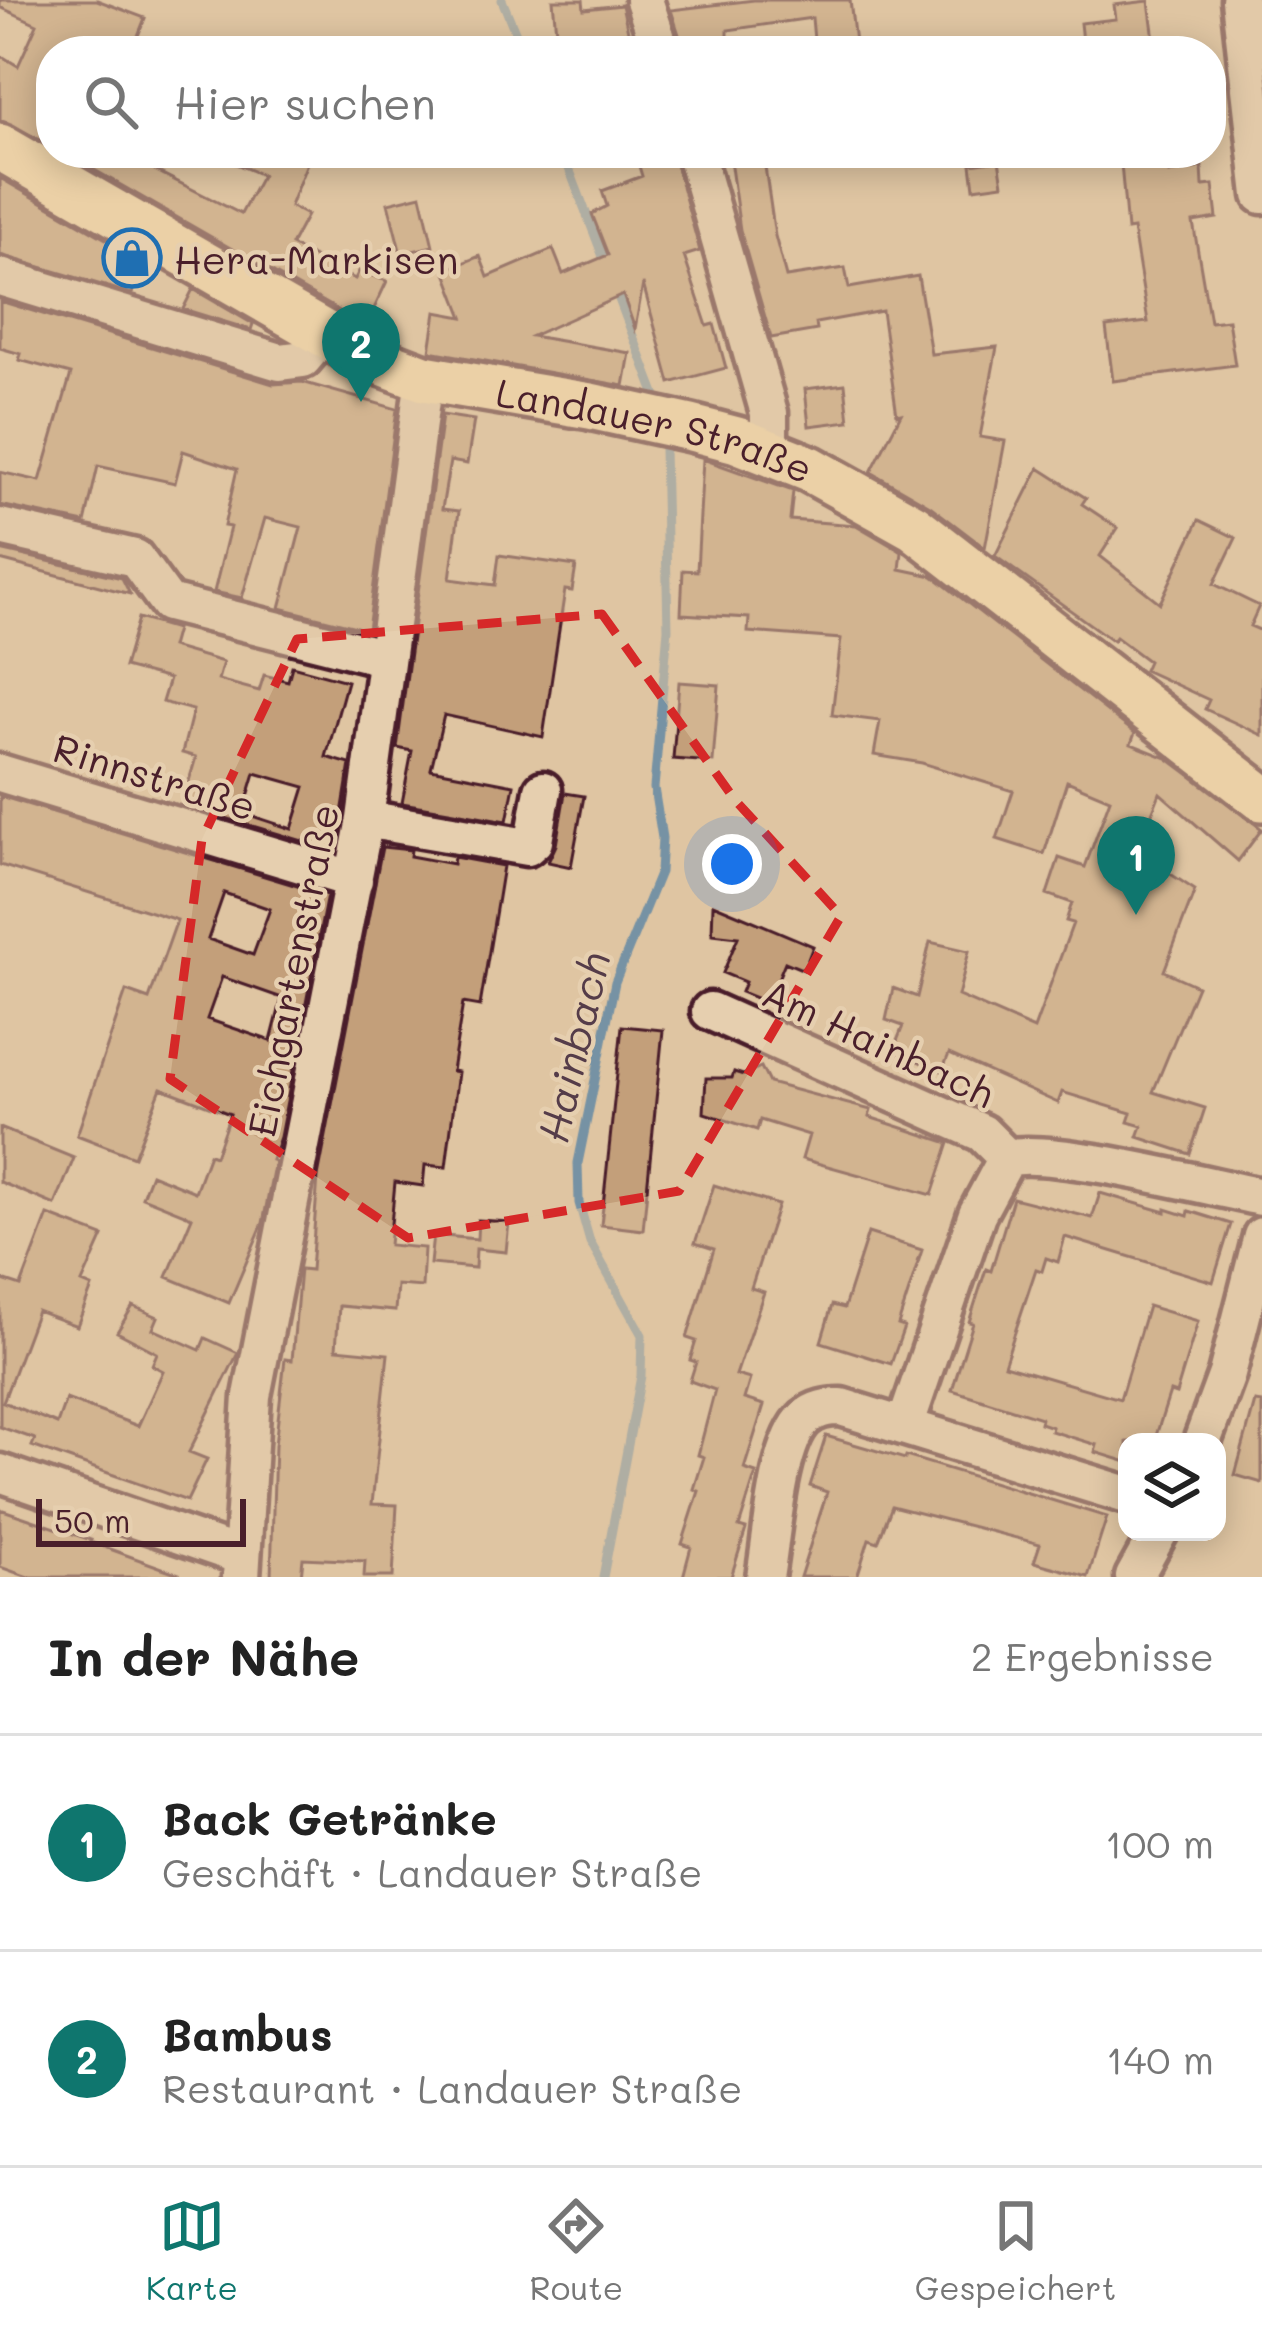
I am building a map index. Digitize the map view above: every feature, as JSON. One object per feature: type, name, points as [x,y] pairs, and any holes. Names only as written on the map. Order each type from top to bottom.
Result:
[{"type":"main road","name":"Landauer Straße","points":[[0,147],[36,168]]},
{"type":"main road","name":"Landauer Straße","points":[[36,168],[358,353],[424,378],[644,417],[770,452],[859,493],[914,527],[1262,798]]},
{"type":"street","points":[[644,0],[657,36]]},
{"type":"street","points":[[1240,0],[1262,195]]},
{"type":"street","points":[[698,168],[769,413],[770,452]]},
{"type":"street","points":[[0,277],[280,362],[303,359],[324,334]]},
{"type":"street","name":"Eichgartenstraße","points":[[241,1566],[252,1396],[365,819],[424,378]]},
{"type":"street","points":[[0,527],[135,558],[168,603],[386,658]]},
{"type":"street","name":"Rinnstraße","points":[[0,772],[354,880]]},
{"type":"street","points":[[365,819],[527,847],[534,841],[543,790]]},
{"type":"street","name":"Am Hainbach","points":[[710,1011],[982,1133],[1007,1158],[1054,1157],[1262,1197]]},
{"type":"street","name":"Am Hainbach","points":[[905,1426],[977,1214],[1007,1158]]},
{"type":"street","points":[[1205,1433],[1227,1374],[1262,1236]]},
{"type":"street","points":[[765,1577],[784,1464],[797,1427],[825,1407],[841,1407],[1118,1492]]},
{"type":"street","points":[[0,1473],[241,1566]]},
{"type":"street","points":[[1134,1577],[1154,1541]]},
{"type":"highlighted area","points":[[602,614],[735,800],[841,916],[679,1191],[408,1238],[170,1079],[202,839],[297,639]]},
{"type":"building","points":[[0,0],[97,0],[145,18],[138,36],[36,36],[36,138],[0,120],[0,55],[18,66],[37,24],[0,7]]},
{"type":"building","points":[[553,0],[583,0],[584,9],[622,5],[629,36],[556,36]]},
{"type":"building","points":[[754,0],[850,0],[854,36],[814,36],[812,18],[728,30],[728,36],[679,36],[671,10]]},
{"type":"building","points":[[1149,1],[1154,36],[1081,36],[1080,23],[1116,19],[1114,5]]},
{"type":"building","points":[[91,168],[151,168],[241,214],[262,175],[246,168],[305,168],[290,206],[307,215],[291,245],[355,279],[359,271],[387,281],[366,326]]},
{"type":"building","points":[[640,168],[677,168],[700,251],[684,256],[707,326],[714,324],[726,368],[670,383],[643,284],[635,329],[623,295],[532,336],[630,353],[624,386],[430,351],[436,312],[463,317],[445,270],[480,256],[488,277],[553,249],[563,274],[608,255],[592,214],[607,206],[602,191],[642,176]]},
{"type":"building","points":[[731,168],[765,168],[786,277],[845,268],[849,288],[918,276],[931,354],[997,347],[980,437],[1005,441],[985,548],[930,506],[871,472],[901,414],[897,415],[882,311],[816,323],[817,330],[771,338],[740,230]]},
{"type":"building","points":[[972,168],[1000,168],[1003,184],[974,188]]},
{"type":"building","points":[[1121,168],[1168,168],[1169,173],[1202,168],[1203,186],[1213,185],[1217,218],[1193,222],[1210,322],[1228,320],[1235,365],[1113,381],[1106,327],[1148,322],[1133,229],[1127,230]]},
{"type":"building","points":[[0,178],[144,261],[132,294],[0,255]]},
{"type":"building","points":[[421,195],[433,246],[401,254],[388,203]]},
{"type":"building","points":[[193,289],[253,324],[251,330],[183,309]]},
{"type":"building","points":[[0,301],[273,384],[302,382],[397,409],[368,630],[280,608],[301,527],[265,518],[242,598],[214,592],[230,527],[224,526],[237,469],[183,451],[175,483],[98,466],[85,523],[0,505],[0,472],[40,481],[71,374],[19,360],[21,354],[0,348]]},
{"type":"building","points":[[845,384],[849,421],[809,426],[805,389]]},
{"type":"building","points":[[442,415],[474,420],[467,464],[450,461],[442,509],[459,511],[450,579],[495,585],[499,555],[576,566],[572,591],[565,590],[543,737],[444,715],[431,769],[514,785],[507,821],[402,803],[412,751],[397,748]]},
{"type":"building","points":[[703,459],[793,491],[790,520],[856,525],[899,550],[900,569],[933,576],[1135,733],[1131,744],[1167,758],[1262,829],[1238,861],[1160,793],[1137,852],[1195,890],[1164,971],[1197,986],[1153,1092],[1205,1108],[1190,1154],[1138,1137],[1142,1126],[1128,1122],[1131,1113],[1062,1092],[1058,1103],[949,1054],[942,1071],[893,1051],[903,1026],[886,1020],[893,988],[917,997],[930,942],[969,951],[958,996],[1034,1029],[1073,923],[1066,921],[1072,903],[1047,894],[1059,858],[1085,867],[1110,799],[1067,781],[1044,854],[997,839],[1013,791],[922,763],[874,755],[880,721],[832,715],[841,639],[748,632],[749,618],[681,614],[683,570],[697,571]]},
{"type":"building","points":[[1039,468],[1086,498],[1082,504],[1118,528],[1100,556],[1160,603],[1199,520],[1236,538],[1214,584],[1259,606],[1250,626],[1262,631],[1262,735],[1205,709],[1209,700],[1144,670],[1148,661],[995,556]]},
{"type":"building","points":[[0,550],[122,578],[130,594],[0,560]]},
{"type":"building","points":[[138,618],[176,629],[171,647],[223,662],[218,680],[259,691],[264,675],[288,681],[292,666],[347,681],[326,757],[350,764],[336,851],[182,805],[196,757],[182,753],[193,710],[162,702],[169,679],[124,667]],"holes":[[[255,773],[305,787],[292,829],[243,813]]]},
{"type":"building","points":[[679,682],[719,685],[713,762],[673,759]]},
{"type":"building","points":[[565,793],[584,796],[571,867],[548,862],[556,845]]},
{"type":"building","points":[[0,796],[327,895],[263,1223],[229,1303],[167,1277],[192,1217],[142,1197],[151,1174],[195,1192],[230,1114],[161,1088],[134,1157],[77,1135],[126,991],[149,999],[177,920],[0,865]],"holes":[[[224,893],[270,909],[253,955],[208,939]],[[222,977],[282,998],[271,1041],[207,1019]]]},
{"type":"building","points":[[382,847],[411,850],[410,856],[453,864],[454,857],[503,866],[480,1006],[463,1003],[452,1071],[458,1072],[446,1167],[425,1165],[423,1186],[395,1182],[389,1245],[424,1248],[422,1287],[397,1285],[395,1311],[339,1306],[336,1349],[388,1354],[372,1504],[397,1505],[393,1577],[364,1577],[365,1561],[303,1558],[301,1577],[271,1577],[275,1445],[285,1359],[292,1360],[300,1269],[311,1270],[318,1177]]},
{"type":"building","points":[[713,904],[813,946],[804,970],[785,962],[768,1003],[741,992],[745,982],[723,973],[738,937],[712,934]]},
{"type":"building","points":[[622,1026],[663,1030],[643,1230],[601,1225]]},
{"type":"building","points":[[761,1067],[769,1083],[871,1110],[869,1117],[949,1143],[932,1195],[802,1159],[809,1135],[760,1120],[757,1130],[704,1113],[706,1078],[732,1078],[734,1072],[743,1075]]},
{"type":"building","points":[[0,1128],[74,1158],[55,1205],[0,1182]]},
{"type":"building","points":[[714,1185],[778,1205],[751,1288],[764,1292],[736,1375],[750,1379],[744,1399],[764,1405],[744,1469],[756,1473],[739,1527],[746,1529],[731,1577],[683,1577],[691,1547],[682,1544],[699,1491],[694,1489],[704,1457],[698,1455],[715,1390],[690,1381],[696,1341],[687,1338],[714,1249],[695,1243]]},
{"type":"building","points":[[1100,1193],[1231,1224],[1213,1282],[1065,1237],[1058,1262],[1046,1258],[1042,1271],[1036,1269],[1004,1365],[1120,1399],[1148,1306],[1198,1321],[1176,1394],[1170,1392],[1157,1433],[1118,1433],[1118,1459],[1095,1452],[1097,1445],[1051,1431],[1052,1427],[1040,1423],[1041,1418],[952,1390],[973,1323],[969,1322],[986,1269],[991,1271],[1013,1198],[1092,1218]]},
{"type":"building","points":[[48,1215],[103,1236],[82,1283],[92,1287],[77,1326],[37,1311],[3,1402],[57,1424],[66,1399],[138,1426],[163,1371],[152,1365],[157,1353],[117,1332],[133,1306],[158,1317],[153,1329],[200,1350],[205,1338],[238,1353],[189,1452],[207,1459],[187,1501],[32,1446],[35,1439],[0,1427],[0,1279],[21,1286]]},
{"type":"building","points":[[478,1220],[509,1222],[506,1252],[476,1249],[475,1268],[430,1264],[433,1235],[477,1239]]},
{"type":"building","points":[[868,1233],[922,1250],[891,1364],[821,1342],[832,1305],[844,1308]]},
{"type":"building","points":[[1255,1402],[1262,1403],[1262,1483],[1235,1475]]},
{"type":"building","points":[[826,1436],[1107,1517],[1088,1577],[1034,1562],[1040,1544],[892,1506],[878,1542],[869,1539],[857,1577],[800,1577],[827,1492],[810,1486]]},
{"type":"building","points":[[0,1509],[178,1577],[28,1577],[0,1567]]},
{"type":"waterway","name":"Hainbach","points":[[502,0],[517,36]]},
{"type":"waterway","name":"Hainbach","points":[[569,168],[607,267]]},
{"type":"waterway","name":"Hainbach","points":[[615,289],[658,401]]},
{"type":"waterway","name":"Hainbach","points":[[603,1577],[641,1376],[642,1335],[590,1242],[579,1203],[578,1163],[615,982],[660,872],[662,838],[654,788],[668,629],[664,449]]},
{"type":"place","name":"Hera-Markisen","points":[[132,258]]},
{"type":"place","name":"Bambus","points":[[361,402]]},
{"type":"place","name":"Back Getränke","points":[[1136,915]]}]
